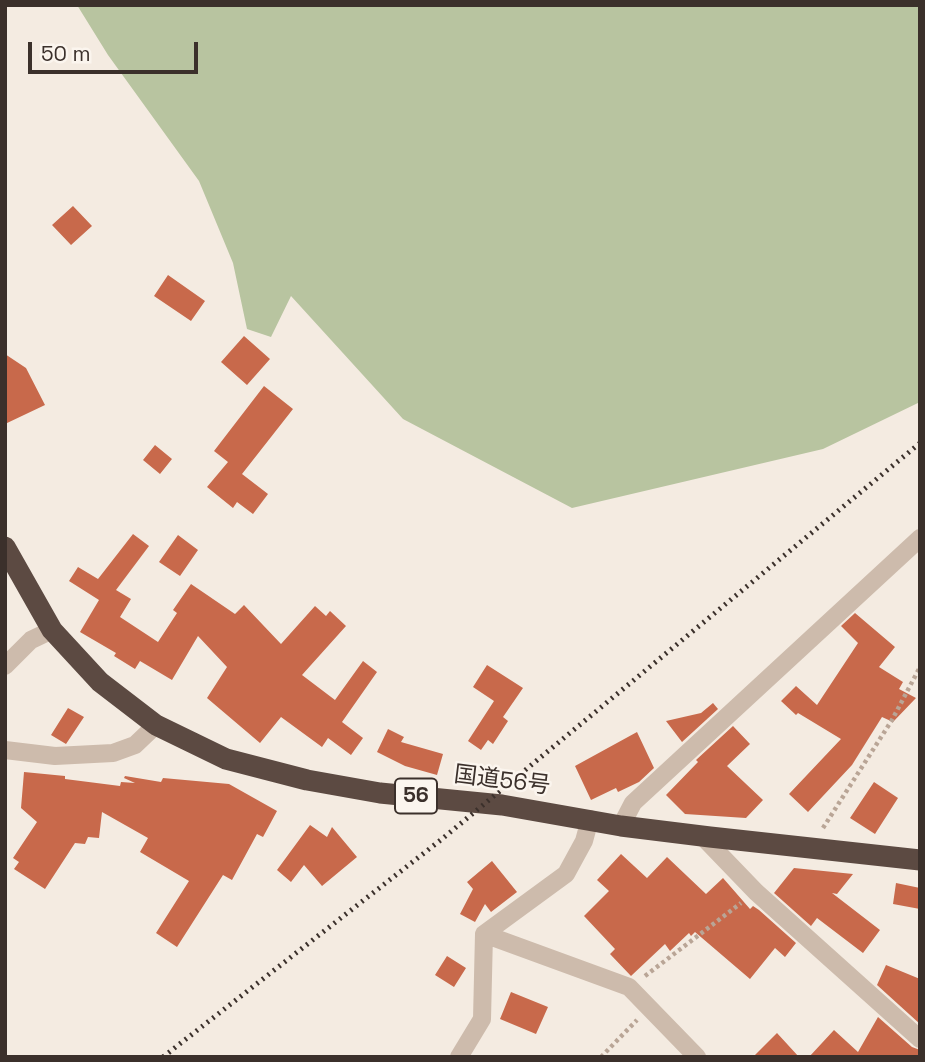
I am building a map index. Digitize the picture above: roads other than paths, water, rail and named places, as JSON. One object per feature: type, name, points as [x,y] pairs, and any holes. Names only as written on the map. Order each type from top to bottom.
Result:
[{"type":"highway","name":"国道56号","points":[[5,547],[52,630],[100,682],[156,725],[226,759],[307,780],[380,793],[502,805],[621,826],[920,860]]},
{"type":"street","points":[[621,826],[633,803],[920,538]]},
{"type":"street","points":[[5,666],[31,640],[52,630]]},
{"type":"street","points":[[5,750],[55,756],[113,753],[135,745],[156,725]]},
{"type":"street","points":[[484,934],[566,874],[584,841],[590,820]]},
{"type":"street","points":[[703,836],[756,892],[920,1039]]},
{"type":"street","points":[[484,934],[629,987],[697,1057]]},
{"type":"street","points":[[459,1057],[482,1019],[484,934]]},
{"type":"railway","points":[[163,1057],[442,839],[920,443]]}]
